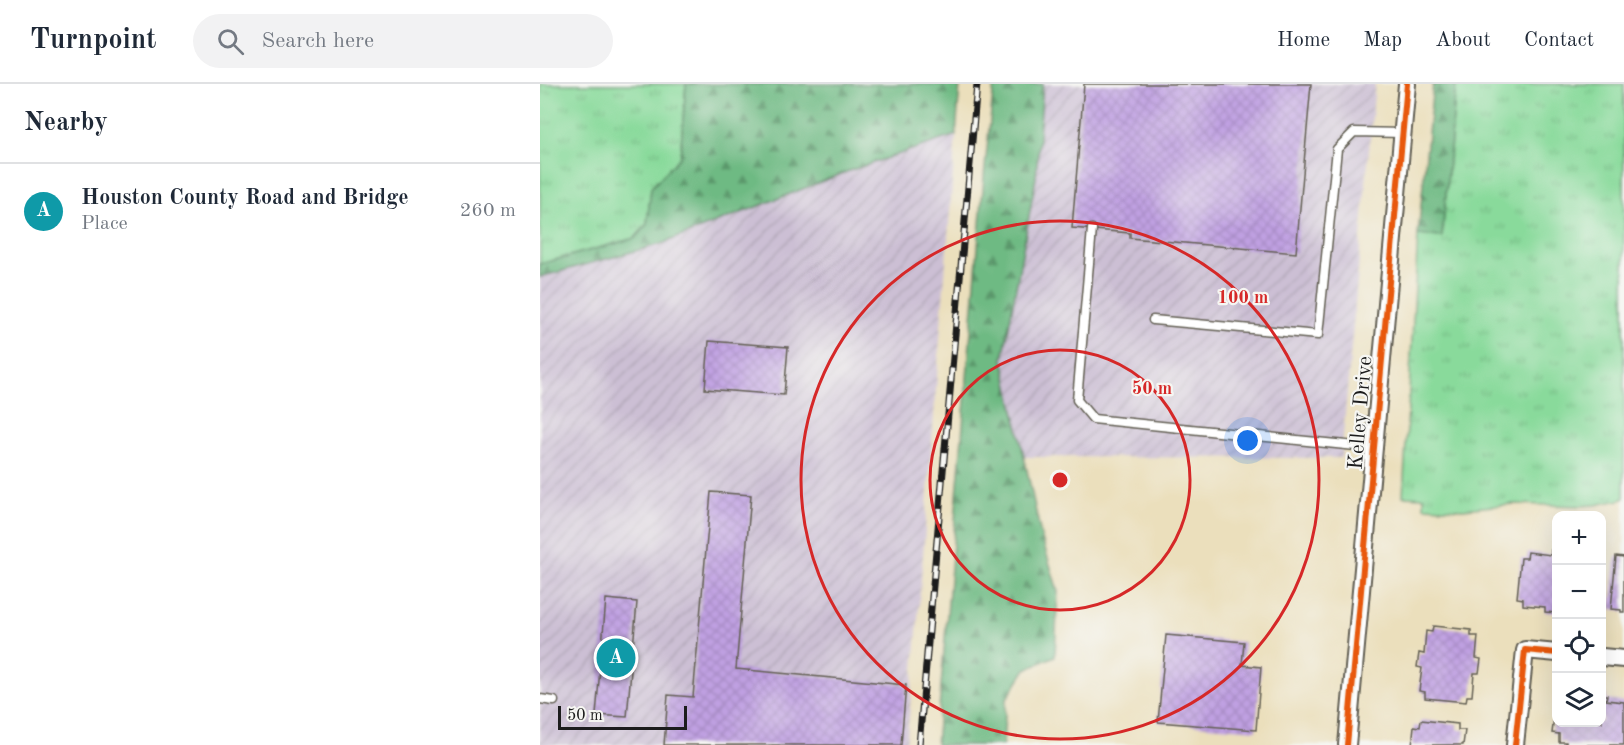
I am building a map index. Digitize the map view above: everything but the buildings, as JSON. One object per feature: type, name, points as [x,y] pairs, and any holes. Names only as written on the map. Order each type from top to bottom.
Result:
[{"type":"street","name":"Kelley Drive","points":[[1347,745],[1407,84]]},
{"type":"street","points":[[1515,745],[1525,650],[1552,653]]},
{"type":"street","points":[[1606,657],[1624,659]]},
{"type":"lane","points":[[1153,320],[1318,334],[1337,148],[1354,132],[1403,133]]},
{"type":"lane","points":[[1092,229],[1077,400],[1093,419],[1375,448]]},
{"type":"lane","points":[[540,699],[554,701]]},
{"type":"shaded area","points":[[1043,84],[1375,84],[1341,458],[1024,457],[1003,359],[1036,178]]},
{"type":"shaded area","points":[[956,135],[914,670],[906,745],[540,745],[540,277],[661,244],[849,171]]},
{"type":"green space","points":[[540,84],[686,84],[680,157],[651,188],[647,224],[635,238],[540,264]]},
{"type":"green space","points":[[686,84],[960,84],[956,135],[849,171],[661,244],[540,277],[540,264],[635,238],[647,224],[651,188],[680,157]]},
{"type":"green space","points":[[994,84],[1043,84],[1036,178],[1003,359],[1041,535],[1058,591],[1055,656],[1026,669],[1006,700],[1003,745],[936,745],[984,176]]},
{"type":"green space","points":[[1433,84],[1456,84],[1442,237],[1418,235]]},
{"type":"green space","points":[[1456,84],[1624,84],[1624,499],[1580,506],[1514,504],[1463,509],[1424,507],[1424,497],[1403,496],[1418,235],[1442,237]]},
{"type":"railway","points":[[919,745],[977,84]]},
{"type":"cycle path","points":[[1347,745],[1407,84]]},
{"type":"cycle path","points":[[1515,745],[1525,650],[1552,653]]},
{"type":"place","name":"Houston County Road and Bridge","points":[[616,658]]}]
